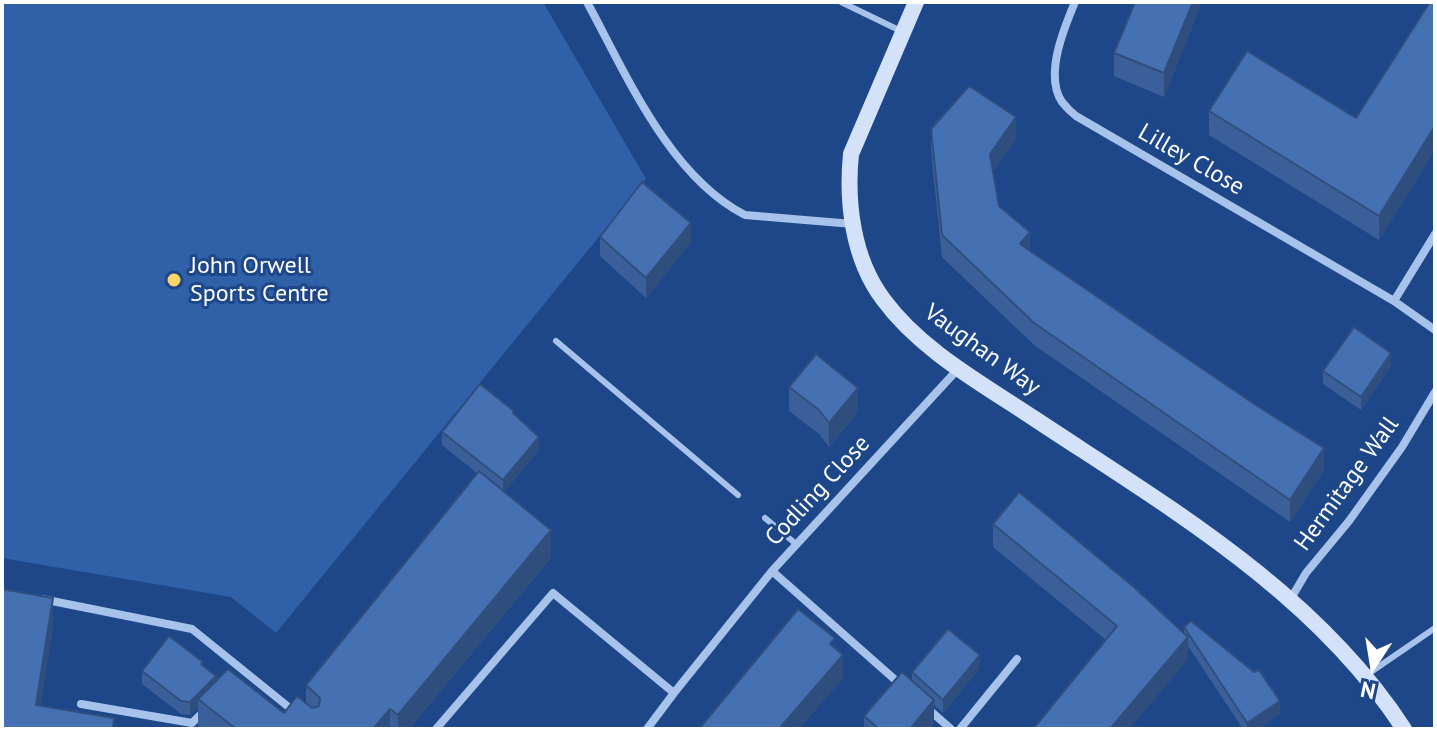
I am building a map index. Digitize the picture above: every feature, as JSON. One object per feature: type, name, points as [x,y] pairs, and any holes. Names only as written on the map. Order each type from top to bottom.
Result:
[{"type":"street","points":[[587,2],[650,119],[689,170],[731,208],[745,215],[853,224]]},
{"type":"street","name":"Vaughan Way","points":[[916,2],[851,154],[848,181],[853,224],[864,266],[882,298],[905,325],[958,369],[1172,511],[1290,600],[1325,631],[1365,676],[1404,729]]},
{"type":"street","name":"Lilley Close","points":[[1075,2],[1063,30],[1054,72],[1060,100],[1076,116],[1394,301],[1435,330]]},
{"type":"street","points":[[1394,301],[1435,234]]},
{"type":"street","name":"Codling Close","points":[[905,688],[772,571],[958,369]]},
{"type":"street","name":"Hermitage Wall","points":[[1290,600],[1306,573],[1349,521],[1402,447],[1435,392]]},
{"type":"street","points":[[647,729],[772,571]]},
{"type":"street","points":[[436,729],[553,593],[674,693]]},
{"type":"street","points":[[31,597],[192,629],[303,719]]},
{"type":"street","points":[[960,729],[1017,659]]},
{"type":"street","points":[[236,680],[245,670]]},
{"type":"street","points":[[916,698],[951,729]]},
{"type":"street","points":[[81,704],[191,726],[209,707]]},
{"type":"lane","points":[[841,2],[903,32]]},
{"type":"lane","points":[[556,341],[738,495]]},
{"type":"lane","points":[[765,518],[796,544]]},
{"type":"lane","points":[[1365,676],[1435,628]]},
{"type":"shaded area","name":"John Orwell Sports Centre","points":[[2,2],[543,2],[646,179],[276,633],[231,597],[2,558]]},
{"type":"building","points":[[1135,2],[1193,2],[1164,73],[1114,53]]},
{"type":"building","points":[[1430,2],[1435,2],[1435,126],[1379,216],[1209,111],[1247,51],[1356,118]]},
{"type":"building","points":[[969,86],[1016,117],[990,154],[999,206],[1030,232],[1020,244],[1254,404],[1324,448],[1290,500],[1034,323],[942,235],[931,129]]},
{"type":"building","points":[[642,182],[691,223],[646,278],[600,237]]},
{"type":"building","points":[[1354,327],[1391,353],[1361,397],[1323,371]]},
{"type":"building","points":[[816,354],[858,388],[829,423],[819,410],[789,387]]},
{"type":"building","points":[[480,384],[514,411],[539,437],[503,480],[442,432]]},
{"type":"building","points":[[479,471],[551,530],[398,715],[390,709],[373,729],[236,729],[198,699],[228,669],[284,713],[297,696],[312,708],[319,706],[320,698],[306,685]]},
{"type":"building","points":[[1019,492],[1135,588],[1188,637],[1110,729],[1033,729],[1117,626],[993,524]]},
{"type":"building","points":[[2,589],[53,598],[36,705],[114,718],[113,729],[2,729]]},
{"type":"building","points":[[798,609],[835,638],[830,644],[843,655],[779,729],[699,729]]},
{"type":"building","points":[[1191,621],[1254,672],[1259,670],[1280,701],[1247,723],[1184,627]]},
{"type":"building","points":[[948,629],[980,655],[943,700],[912,672]]},
{"type":"building","points":[[169,636],[216,676],[190,702],[181,701],[142,671]]},
{"type":"building","points":[[902,672],[934,700],[910,729],[879,729],[864,716]]},
{"type":"place","name":"John Orwell Sports Centre","points":[[174,280]]}]
